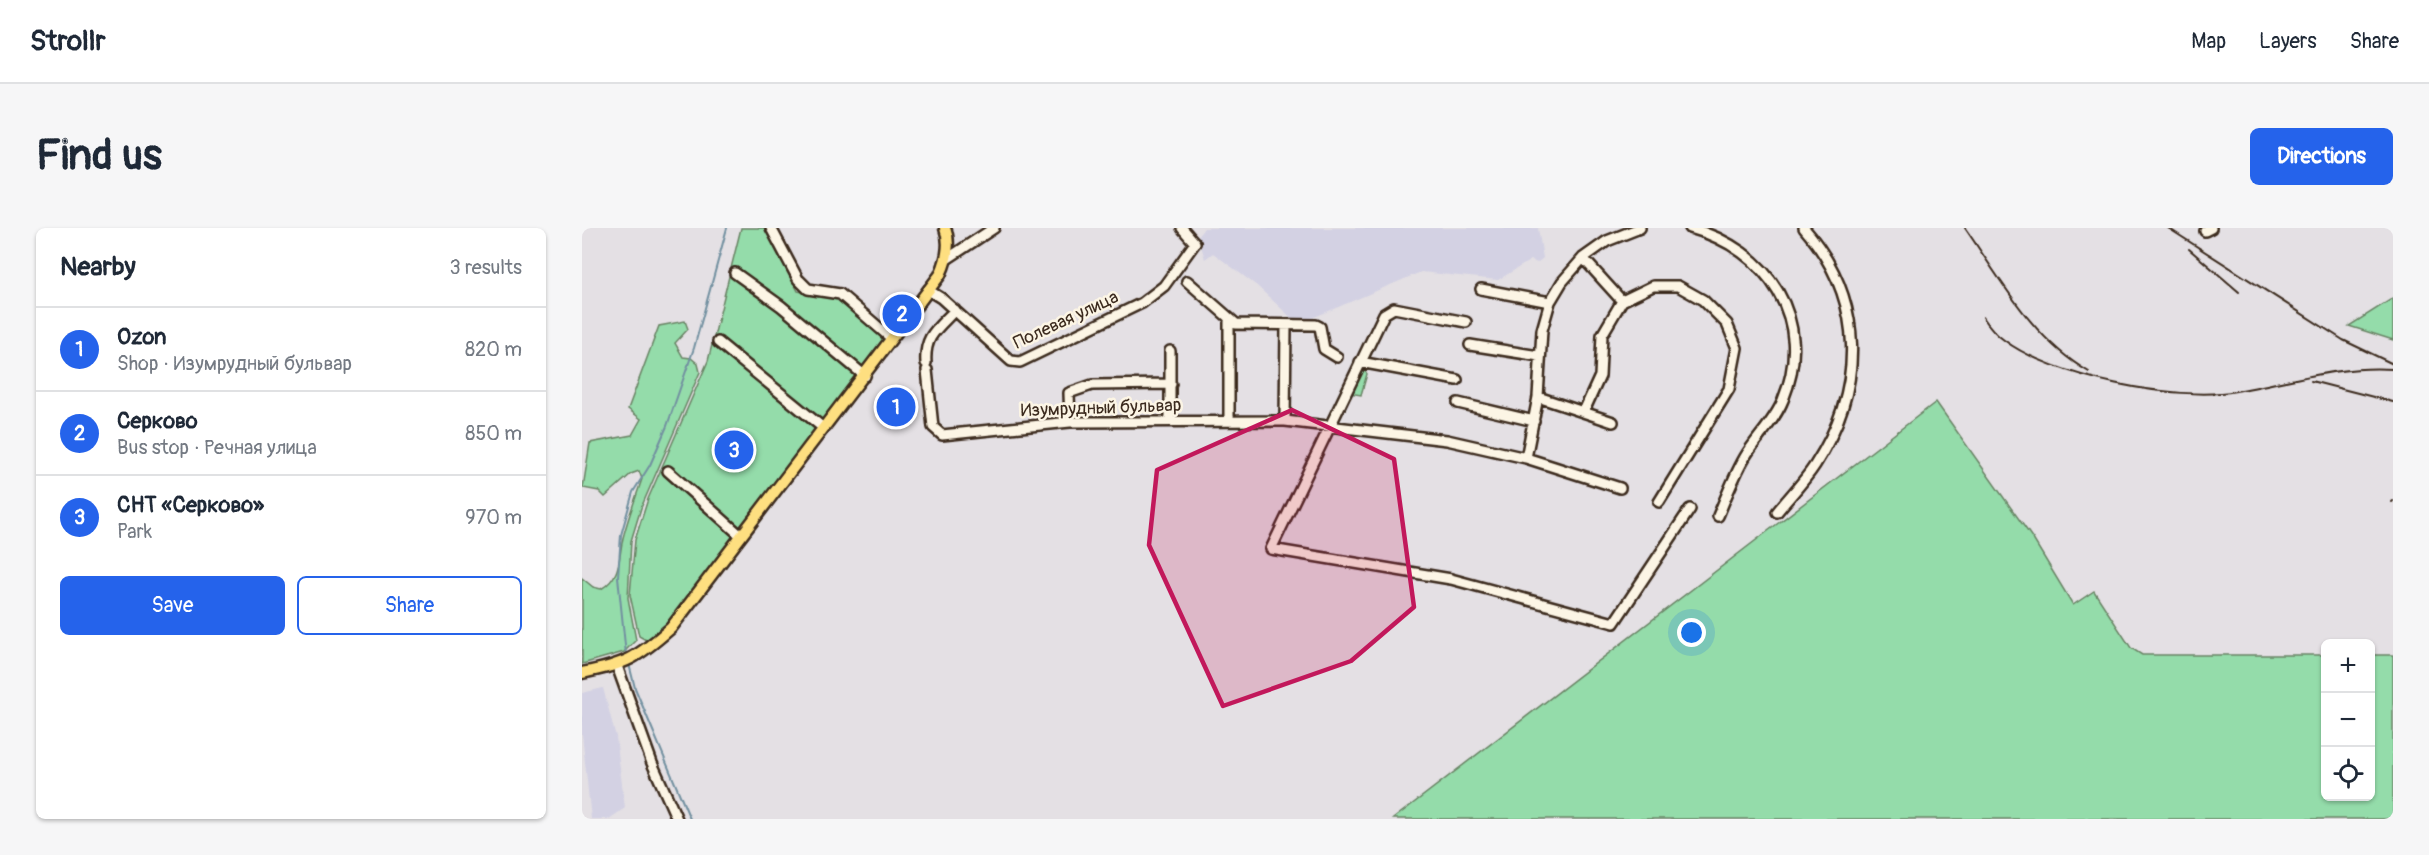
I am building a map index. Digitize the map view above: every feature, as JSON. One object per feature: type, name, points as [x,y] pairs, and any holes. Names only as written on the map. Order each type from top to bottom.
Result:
[{"type":"main road","points":[[582,673],[625,663],[671,628],[822,427],[865,376],[928,291],[947,259],[948,236],[945,228]]},
{"type":"street","points":[[771,228],[798,279],[808,289],[840,294],[891,338]]},
{"type":"street","points":[[947,259],[994,228]]},
{"type":"street","name":"Полевая улица","points":[[928,291],[941,297],[1011,361],[1020,362],[1142,303],[1157,292],[1195,243],[1182,228]]},
{"type":"street","points":[[1526,458],[1538,397],[1542,330],[1550,302],[1562,282],[1583,258],[1607,241],[1640,228]]},
{"type":"street","points":[[1690,228],[1728,241],[1748,254],[1782,295],[1791,328],[1794,354],[1783,401],[1744,458],[1718,516]]},
{"type":"street","points":[[1777,512],[1814,466],[1830,439],[1844,408],[1852,370],[1853,333],[1843,293],[1804,228]]},
{"type":"street","points":[[1583,258],[1622,301]]},
{"type":"street","points":[[735,273],[781,306],[865,376]]},
{"type":"street","points":[[1187,281],[1236,324],[1320,327],[1323,347],[1337,357]]},
{"type":"street","points":[[1584,411],[1600,376],[1602,335],[1622,301],[1653,286],[1678,286],[1703,300],[1727,324],[1737,348],[1729,389],[1659,502]]},
{"type":"street","points":[[1481,289],[1550,302]]},
{"type":"street","points":[[1466,322],[1394,308],[1384,314],[1332,427],[1271,549],[1451,579],[1614,623],[1690,509]]},
{"type":"street","name":"Изумрудный бульвар","points":[[955,310],[928,339],[925,347],[933,428],[942,435],[1070,422],[1285,421],[1447,440],[1526,458],[1620,488]]},
{"type":"street","points":[[1229,319],[1229,421]]},
{"type":"street","points":[[1285,421],[1286,325]]},
{"type":"street","points":[[718,342],[822,427]]},
{"type":"street","points":[[1470,345],[1539,356]]},
{"type":"street","points":[[1170,351],[1170,421]]},
{"type":"street","points":[[1360,362],[1457,380]]},
{"type":"street","points":[[1070,422],[1069,393],[1092,386],[1171,384]]},
{"type":"street","points":[[1538,397],[1613,422]]},
{"type":"street","points":[[1458,403],[1534,421]]},
{"type":"street","points":[[668,471],[740,535]]},
{"type":"street","points":[[625,663],[648,752],[677,819]]},
{"type":"highlighted area","points":[[1292,410],[1394,459],[1414,607],[1351,661],[1223,706],[1149,545],[1157,470]]},
{"type":"shaded area","points":[[1204,228],[1538,228],[1543,258],[1537,263],[1531,260],[1498,280],[1421,272],[1298,324],[1257,286],[1213,253],[1205,259],[1198,236]]},
{"type":"shaded area","points":[[603,688],[616,737],[625,808],[609,819],[591,819],[582,734],[582,693]]},
{"type":"green space","points":[[741,228],[765,228],[798,291],[841,299],[885,338],[667,625],[646,640],[639,636],[630,595],[635,540],[648,499],[708,361]]},
{"type":"green space","points":[[2393,298],[2393,340],[2349,326]]},
{"type":"green space","points":[[685,321],[688,329],[675,343],[683,357],[691,358],[698,364],[700,372],[641,508],[631,541],[628,598],[636,640],[624,652],[582,664],[582,578],[593,587],[601,589],[613,578],[626,527],[642,479],[639,471],[631,474],[605,497],[599,491],[583,488],[590,443],[632,435],[641,419],[628,409],[659,326]]},
{"type":"green space","points":[[1361,371],[1367,374],[1361,395],[1349,393]]},
{"type":"green space","points":[[1936,402],[2033,539],[2073,605],[2094,591],[2131,648],[2142,655],[2321,655],[2321,801],[2375,801],[2375,655],[2393,655],[2393,819],[1393,819]]},
{"type":"waterway","points":[[626,655],[618,577],[621,535],[633,492],[650,465],[667,426],[694,348],[727,228]]},
{"type":"waterway","points":[[629,664],[635,688],[690,819]]},
{"type":"railway","points":[[1965,228],[2005,288],[2035,326],[2069,359],[2089,372]]},
{"type":"railway","points":[[2168,228],[2343,340],[2393,364]]},
{"type":"railway","points":[[2189,249],[2239,292]]},
{"type":"railway","points":[[1983,317],[1992,330],[2004,340],[2025,353],[2052,365],[2116,384],[2149,389],[2182,393],[2236,391],[2353,369],[2393,369]]},
{"type":"railway","points":[[2311,381],[2393,402]]},
{"type":"place","name":"Серково","points":[[902,314]]},
{"type":"place","name":"Ozon","points":[[896,407]]},
{"type":"place","name":"СНТ «Серково»","points":[[734,450]]}]
